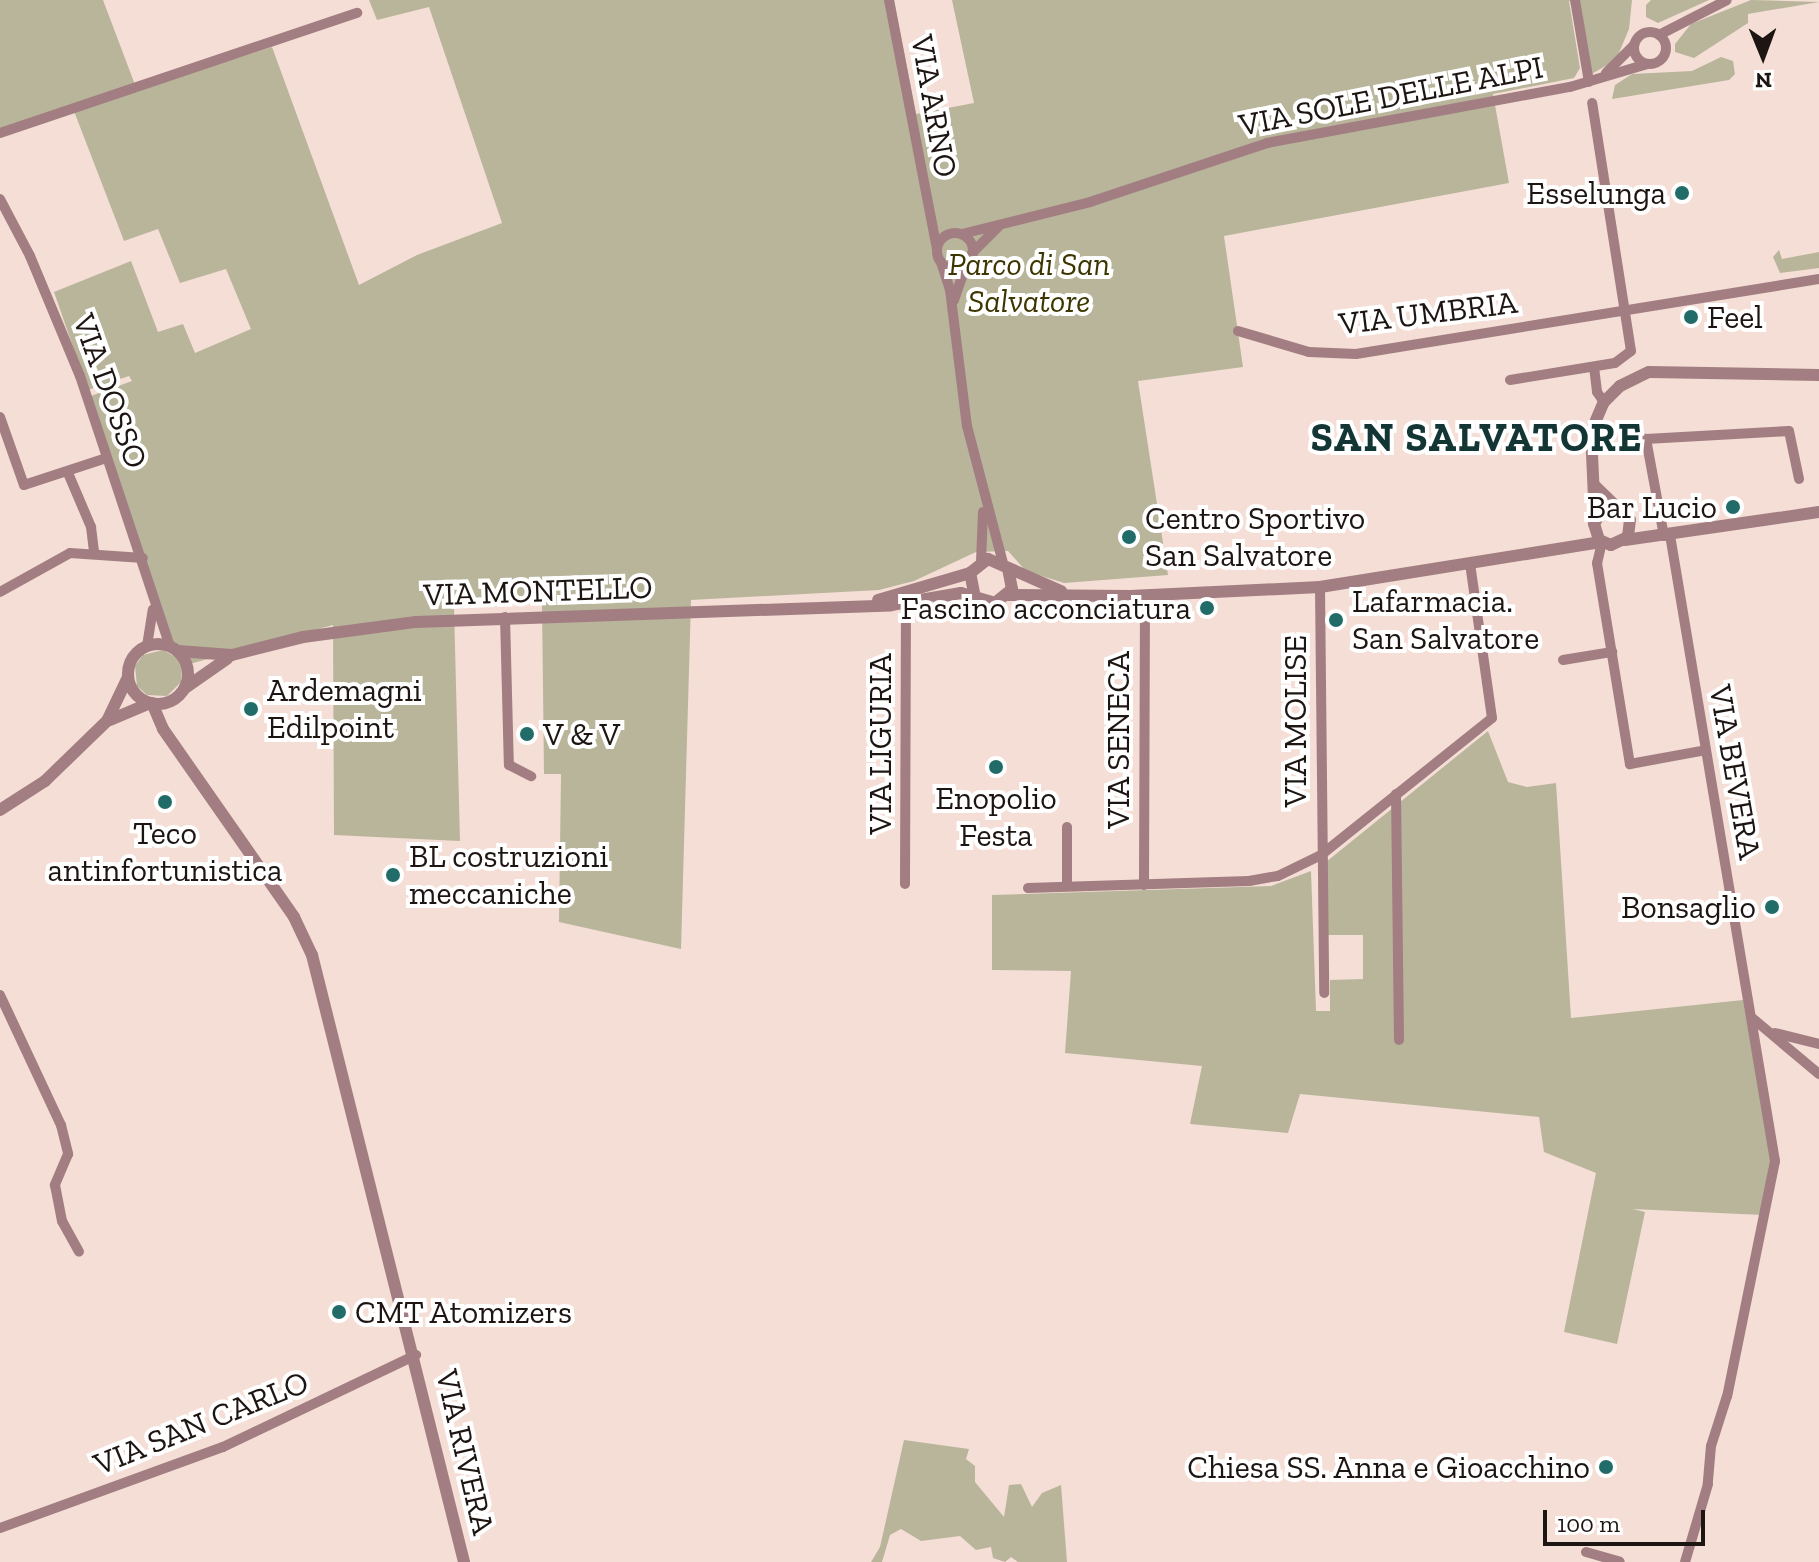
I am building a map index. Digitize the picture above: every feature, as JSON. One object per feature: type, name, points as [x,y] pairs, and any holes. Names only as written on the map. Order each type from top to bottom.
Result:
[{"type":"street","name":"VIA ARNO","points":[[889,0],[924,199],[934,219],[937,249]]},
{"type":"street","points":[[1575,0],[1589,82]]},
{"type":"street","name":"VIA SOLE DELLE ALPI","points":[[1589,82],[1621,63],[1647,32],[1659,35],[1727,0]]},
{"type":"street","name":"VIA SOLE DELLE ALPI","points":[[1019,216],[1090,202],[1267,143],[1589,82],[1661,59],[1666,46],[1703,10]]},
{"type":"street","points":[[0,133],[357,13]]},
{"type":"street","points":[[1659,35],[1666,46]]},
{"type":"street","points":[[1635,43],[1636,56],[1647,64]]},
{"type":"street","points":[[1510,380],[1615,363],[1631,351],[1627,310],[1592,103]]},
{"type":"street","name":"VIA DOSSO","points":[[0,199],[47,295],[143,558],[153,607],[174,649]]},
{"type":"street","points":[[1008,595],[1013,583],[982,494],[967,426],[953,310],[937,249],[942,238],[1019,216]]},
{"type":"street","points":[[953,310],[972,253],[985,235],[1019,216]]},
{"type":"street","name":"VIA ARNO","points":[[934,219],[958,234]]},
{"type":"street","points":[[958,234],[972,253]]},
{"type":"street","points":[[941,262],[954,269],[967,264]]},
{"type":"street","name":"VIA UMBRIA","points":[[1238,331],[1309,352],[1356,354],[1817,278]]},
{"type":"street","points":[[1594,367],[1597,392],[1604,402]]},
{"type":"street","points":[[1706,750],[1630,764],[1597,563],[1602,542],[1594,522],[1591,432],[1604,402],[1620,386],[1649,372],[1819,375]]},
{"type":"street","points":[[0,417],[24,485],[106,458]]},
{"type":"street","name":"VIA BEVERA","points":[[1685,1562],[1708,1484],[1711,1446],[1762,1233],[1775,1161],[1706,750],[1646,439],[1789,431],[1799,479]]},
{"type":"street","points":[[68,473],[91,527],[94,553]]},
{"type":"street","points":[[1593,483],[1614,508],[1626,514],[1631,524],[1663,536]]},
{"type":"street","points":[[982,494],[981,562],[970,573],[975,598],[995,603],[1008,595],[1145,596],[1320,587],[1575,550],[1602,542],[1663,536],[1819,512]]},
{"type":"street","points":[[1575,550],[1594,522],[1614,508]]},
{"type":"street","points":[[1625,540],[1631,524]]},
{"type":"street","points":[[1575,550],[1597,563]]},
{"type":"street","points":[[0,592],[58,558],[94,553],[143,558]]},
{"type":"street","points":[[981,562],[1006,566],[1079,597]]},
{"type":"street","points":[[1028,888],[1263,879],[1306,866],[1495,712],[1470,564]]},
{"type":"street","name":"VIA MONTELLO","points":[[906,604],[970,573]]},
{"type":"street","name":"VIA MONTELLO","points":[[850,606],[957,580]]},
{"type":"street","name":"VIA MOLISE","points":[[1320,587],[1324,993]]},
{"type":"street","name":"VIA MONTELLO","points":[[174,649],[203,657],[232,655],[338,631],[505,617],[906,604],[961,593],[975,598]]},
{"type":"street","name":"VIA SENECA","points":[[1144,885],[1145,596]]},
{"type":"street","name":"VIA LIGURIA","points":[[905,884],[906,604]]},
{"type":"street","name":"VIA DOSSO","points":[[147,646],[153,607]]},
{"type":"street","points":[[505,617],[509,765],[531,776]]},
{"type":"street","points":[[0,810],[45,781],[107,721],[128,677],[134,655],[147,646],[174,649],[188,668],[185,688],[168,702],[151,703],[107,721]]},
{"type":"street","points":[[1563,660],[1612,652]]},
{"type":"street","name":"VIA MONTELLO","points":[[185,688],[232,655]]},
{"type":"street","points":[[128,677],[134,693],[151,703]]},
{"type":"street","points":[[163,729],[168,702]]},
{"type":"street","name":"VIA RIVERA","points":[[151,703],[163,729],[294,917],[312,955],[416,1355],[464,1562]]},
{"type":"street","points":[[1396,794],[1399,1040]]},
{"type":"street","points":[[1067,827],[1067,886]]},
{"type":"street","points":[[0,995],[61,1125],[68,1154],[55,1185],[62,1221],[79,1252]]},
{"type":"street","points":[[1751,1017],[1809,1062],[1819,1074]]},
{"type":"street","points":[[1771,1032],[1817,1039],[1809,1062]]},
{"type":"street","name":"VIA SAN CARLO","points":[[0,1528],[223,1447],[416,1355]]},
{"type":"street","points":[[1586,1552],[1620,1562]]},
{"type":"green space","name":"Parco di San Salvatore","points":[[0,0],[103,0],[137,90],[272,47],[359,285],[417,255],[502,223],[429,7],[377,20],[369,0],[894,0],[916,114],[974,103],[952,0],[1573,0],[1569,1],[1580,68],[1574,78],[1493,94],[1509,183],[1224,236],[1243,367],[1138,381],[1168,575],[1064,583],[1026,571],[1008,551],[976,552],[914,581],[879,590],[691,600],[681,949],[559,922],[561,774],[544,774],[542,603],[454,607],[460,841],[334,835],[333,625],[182,666],[181,682],[167,696],[147,695],[137,686],[135,666],[143,655],[163,650],[179,659],[91,396],[132,381],[129,376],[88,390],[54,292],[131,261],[158,332],[183,324],[195,353],[251,329],[226,269],[180,283],[158,229],[124,241],[72,106],[0,131]]},
{"type":"green space","points":[[1578,0],[1632,0],[1629,29],[1616,60],[1590,75]]},
{"type":"green space","points":[[1651,0],[1709,0],[1658,23],[1646,17],[1646,5]]},
{"type":"green space","points":[[1751,0],[1819,2],[1748,14],[1748,23],[1694,58],[1675,52],[1675,44],[1691,24]]},
{"type":"green space","points":[[1721,57],[1733,61],[1735,74],[1729,80],[1612,99],[1615,85],[1632,74],[1692,71]]},
{"type":"green space","points":[[1779,250],[1782,259],[1819,252],[1819,268],[1780,273],[1773,257]]},
{"type":"green space","points":[[1488,731],[1508,782],[1527,787],[1556,783],[1571,1018],[1743,1000],[1771,1159],[1762,1215],[1633,1209],[1645,1212],[1617,1344],[1564,1332],[1596,1173],[1544,1152],[1539,1117],[1300,1094],[1288,1133],[1190,1124],[1202,1066],[1065,1053],[1071,971],[992,970],[992,895],[1271,886],[1311,871],[1316,1011],[1330,1011],[1330,980],[1363,979],[1363,935],[1327,935],[1326,862]]},
{"type":"green space","points":[[904,1440],[969,1449],[966,1459],[975,1466],[975,1482],[1004,1517],[1009,1485],[1021,1484],[1032,1507],[1042,1493],[1061,1485],[1067,1562],[1018,1562],[1011,1557],[1005,1562],[993,1558],[991,1547],[976,1550],[960,1536],[921,1541],[901,1529],[890,1535],[882,1562],[871,1562],[880,1547]]},
{"type":"place","name":"Esselunga","points":[[1682,193]]},
{"type":"place","name":"Feel","points":[[1691,317]]},
{"type":"place","name":"Bar Lucio","points":[[1733,507]]},
{"type":"place","name":"Centro Sportivo San Salvatore","points":[[1129,537]]},
{"type":"place","name":"Fascino acconciatura","points":[[1207,608]]},
{"type":"place","name":"Lafarmacia. San Salvatore","points":[[1336,620]]},
{"type":"place","name":"Ardemagni Edilpoint","points":[[251,709]]},
{"type":"place","name":"V & V","points":[[527,734]]},
{"type":"place","name":"Enopolio Festa","points":[[996,767]]},
{"type":"place","name":"Teco antinfortunistica","points":[[165,802]]},
{"type":"place","name":"BL costruzioni meccaniche","points":[[393,875]]},
{"type":"place","name":"Bonsaglio","points":[[1772,907]]},
{"type":"place","name":"CMT Atomizers","points":[[339,1312]]},
{"type":"place","name":"Chiesa SS. Anna e Gioacchino","points":[[1606,1467]]},
{"type":"district","name":"SAN SALVATORE","points":[[1477,437]]}]
